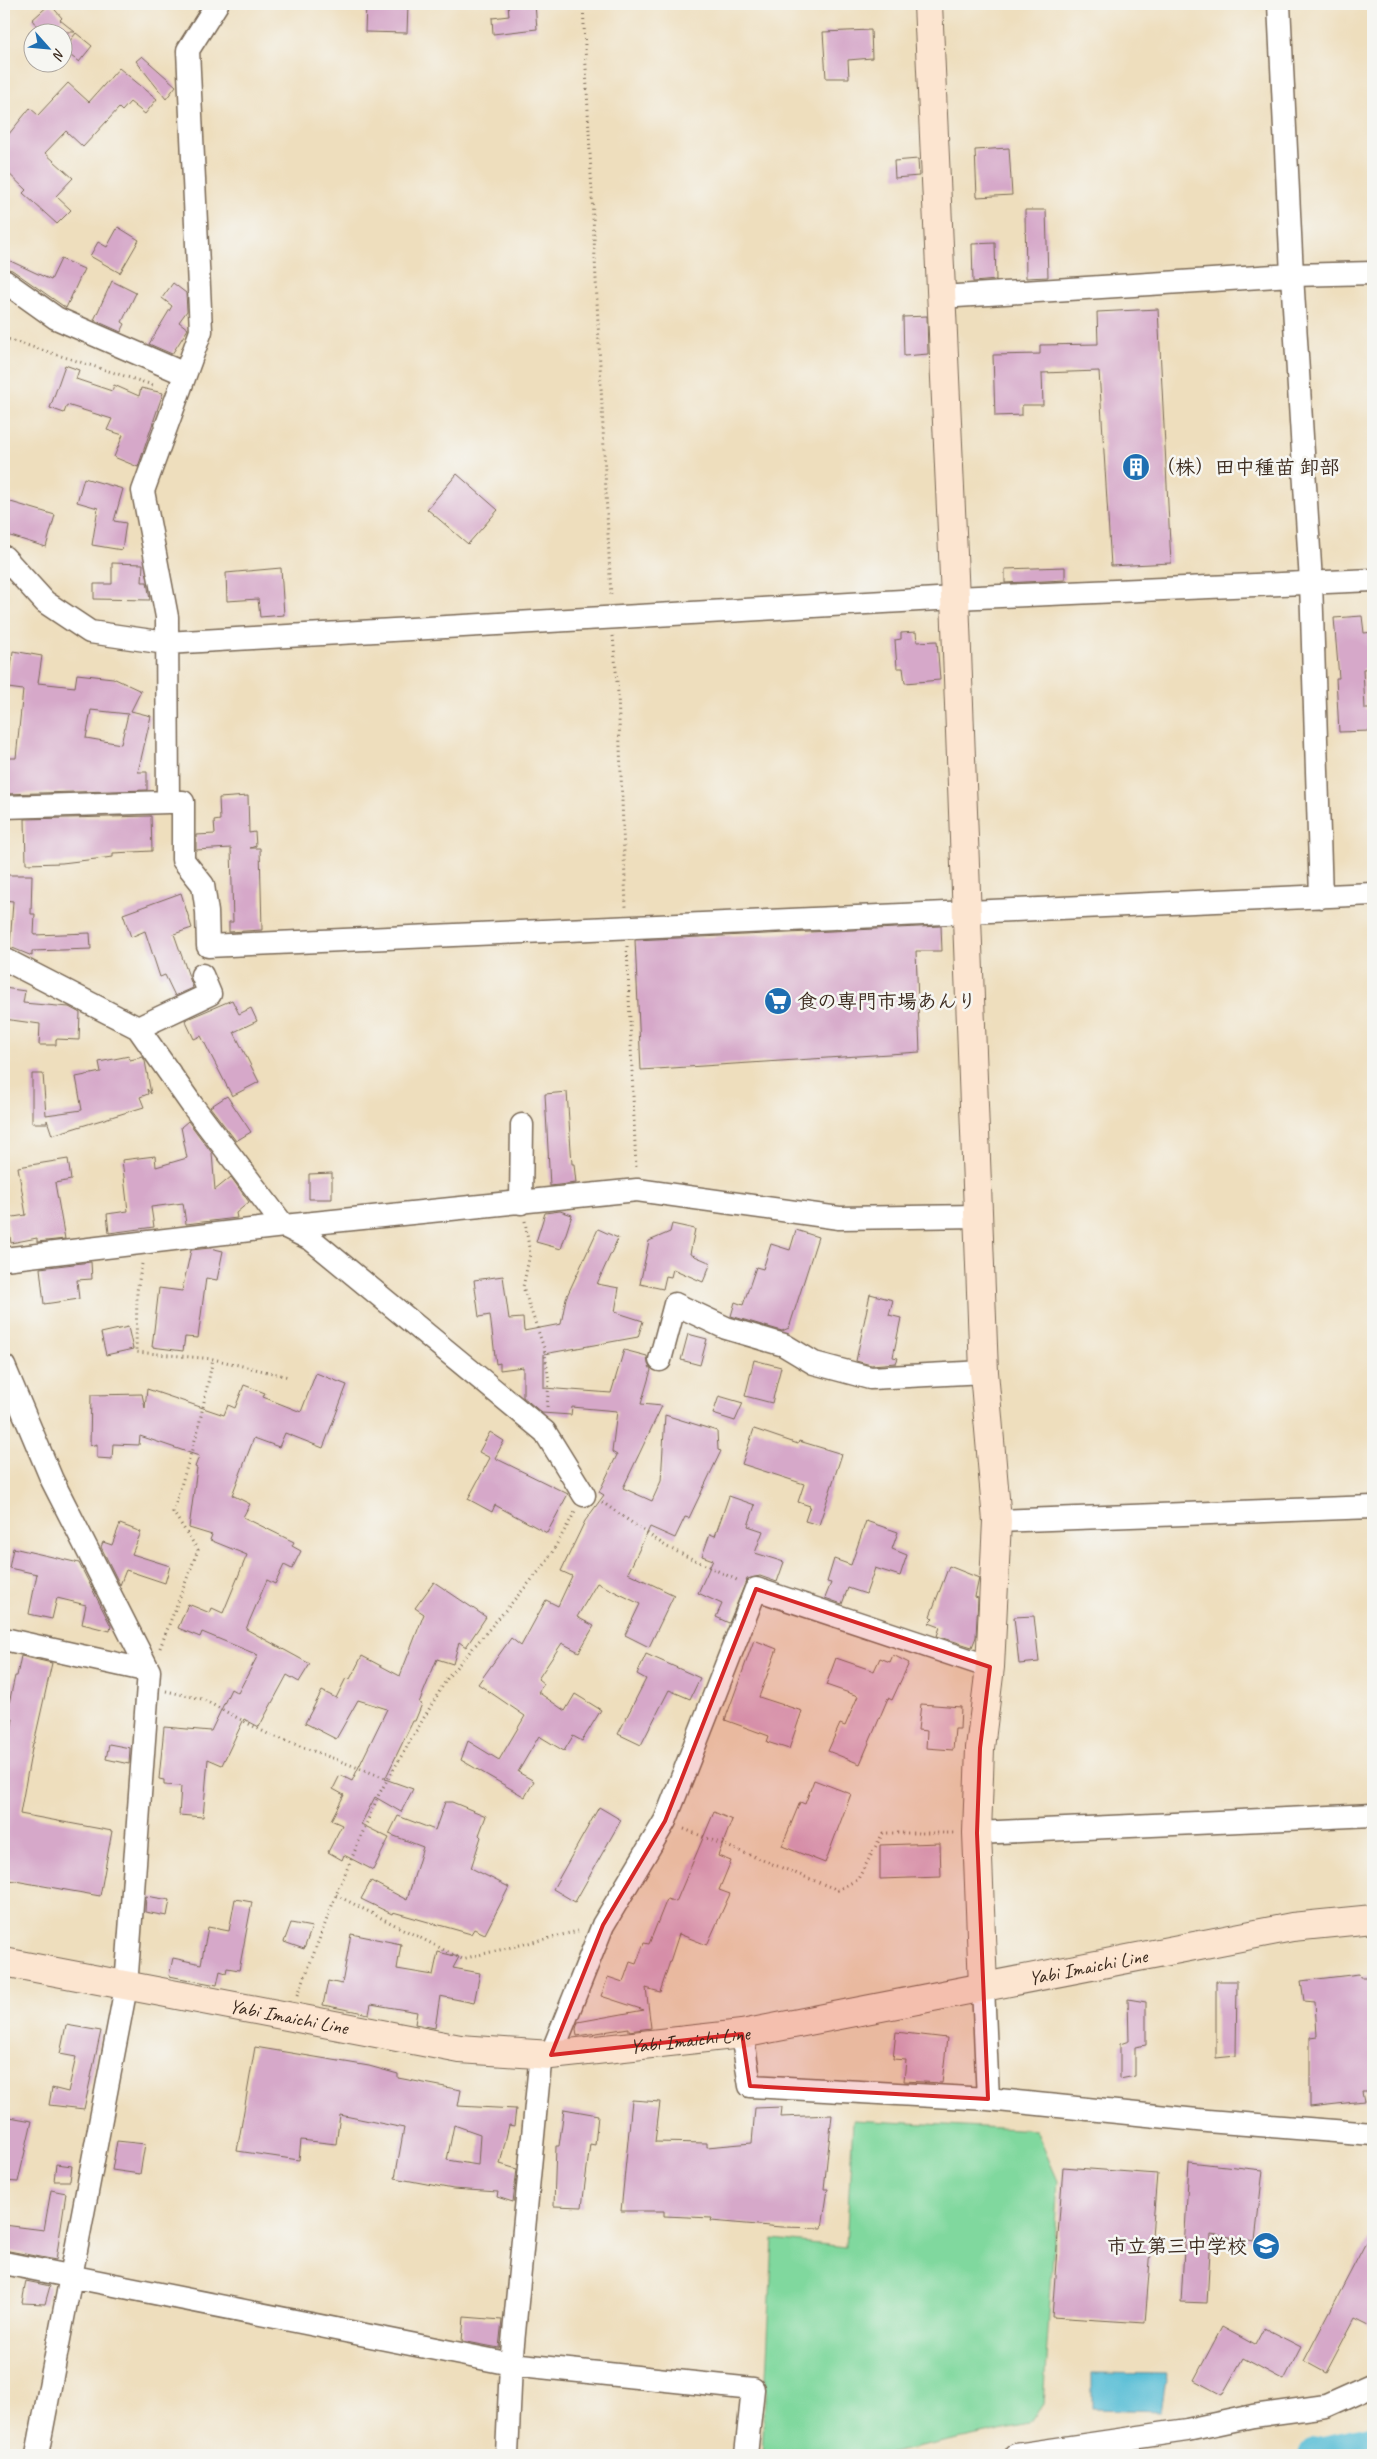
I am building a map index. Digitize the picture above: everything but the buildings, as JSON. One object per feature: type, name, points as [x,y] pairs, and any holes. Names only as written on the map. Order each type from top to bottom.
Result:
[{"type":"street","points":[[168,802],[167,617],[143,491],[201,331],[188,50],[216,4]]},
{"type":"street","points":[[928,4],[955,598],[984,1372],[997,1521],[990,1667],[980,1748],[977,1833],[988,2098]]},
{"type":"street","points":[[1279,4],[1292,275],[1311,582],[1321,897]]},
{"type":"street","points":[[942,297],[1292,275],[1373,273]]},
{"type":"street","points":[[4,281],[56,318],[182,384]]},
{"type":"street","points":[[4,557],[45,602],[90,632],[166,643],[955,598],[1373,580]]},
{"type":"street","points":[[4,807],[183,802],[184,860],[203,886],[207,912],[208,946],[1373,894]]},
{"type":"street","points":[[4,959],[138,1028],[192,1104],[284,1226],[312,1240],[545,1432],[584,1495]]},
{"type":"street","points":[[138,1028],[210,994],[202,975]]},
{"type":"street","points":[[521,1204],[522,1125]]},
{"type":"street","points":[[4,1259],[284,1226],[521,1204],[637,1190],[839,1218],[979,1216]]},
{"type":"street","points":[[660,1360],[675,1304],[726,1328],[784,1344],[814,1363],[870,1378],[984,1372]]},
{"type":"street","points":[[4,1366],[52,1480],[149,1679],[126,1987],[38,2455]]},
{"type":"street","points":[[997,1521],[1373,1507]]},
{"type":"street","points":[[507,2455],[510,2364],[546,2054],[603,1925],[665,1822],[756,1588],[990,1667]]},
{"type":"street","points":[[4,1639],[149,1679]]},
{"type":"street","points":[[977,1833],[1373,1815]]},
{"type":"street","name":"Yabi Imaichi Line","points":[[4,1962],[126,1987],[460,2049],[546,2054],[742,2034],[1292,1927],[1373,1919]]},
{"type":"street","points":[[742,2034],[750,2086],[988,2098],[1207,2120],[1373,2134]]},
{"type":"street","points":[[4,2263],[510,2364],[753,2389],[746,2455]]},
{"type":"street","points":[[1016,2455],[1187,2430],[1253,2416],[1326,2406],[1373,2385]]},
{"type":"path","points":[[583,4],[612,618],[618,693],[637,1190]]},
{"type":"path","points":[[4,338],[182,384]]},
{"type":"path","points":[[521,1204],[530,1254],[523,1287],[544,1348],[549,1381],[545,1432]]},
{"type":"path","points":[[146,1242],[138,1292],[136,1352],[213,1359],[289,1376]]},
{"type":"path","points":[[213,1359],[198,1430],[173,1512],[198,1550],[149,1679],[202,1699],[268,1734],[388,1779]]},
{"type":"path","points":[[290,2016],[336,1895],[379,1794],[448,1677],[546,1563],[584,1495],[609,1505],[667,1548],[756,1588]]},
{"type":"path","points":[[665,1822],[838,1890],[858,1879],[883,1832],[977,1833]]},
{"type":"path","points":[[336,1895],[462,1959],[603,1925]]},
{"type":"highlighted area","points":[[756,1589],[990,1667],[980,1748],[977,1833],[988,2099],[750,2086],[742,2034],[551,2055],[603,1925],[665,1821]]},
{"type":"green space","points":[[853,2120],[1036,2130],[1058,2181],[1043,2404],[1029,2424],[882,2455],[762,2455],[773,2239],[846,2247]]},
{"type":"water","points":[[1092,2373],[1167,2374],[1161,2411],[1092,2409]]},
{"type":"waterway","points":[[1316,2455],[1373,2443]]},
{"type":"place","name":"（株）田中種苗 卸部","points":[[1136,467]]},
{"type":"place","name":"食の専門市場あんり","points":[[778,1001]]},
{"type":"place","name":"市立第三中学校","points":[[1266,2246]]}]
